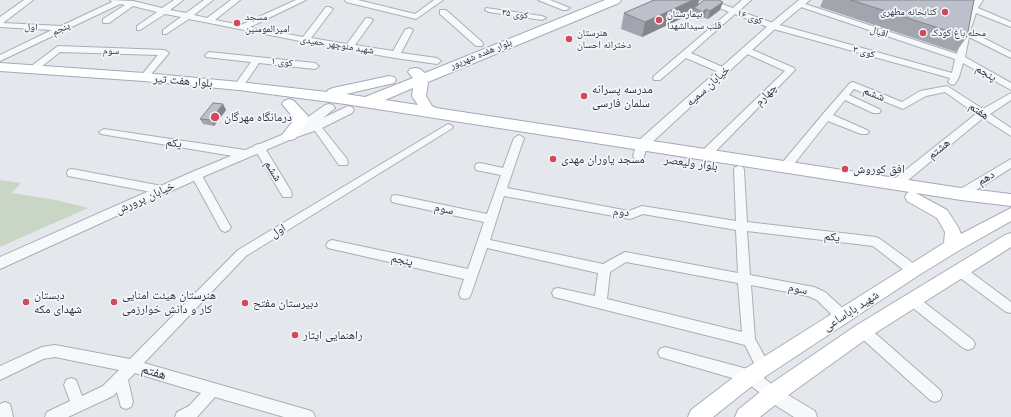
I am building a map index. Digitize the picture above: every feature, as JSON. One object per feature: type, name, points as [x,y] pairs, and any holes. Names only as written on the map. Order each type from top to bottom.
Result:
[{"type":"main road","name":"بلوار هفده شهریور","points":[[365,103],[418,74],[437,61],[586,0]]},
{"type":"main road","name":"بلوار هفده شهریور","points":[[346,105],[389,80],[418,74],[615,0]]},
{"type":"main road","name":"بلوار هفت تیر","points":[[0,67],[33,69],[59,77],[288,104],[329,108],[365,103]]},
{"type":"main road","points":[[418,74],[419,96],[427,109],[433,113]]},
{"type":"main road","name":"بلوار هفت تیر","points":[[0,79],[144,77],[312,95],[346,105]]},
{"type":"main road","points":[[312,95],[340,92],[389,80]]},
{"type":"main road","name":"بلوار ولیعصر","points":[[365,103],[433,113],[640,150],[738,170],[1011,212]]},
{"type":"main road","points":[[288,104],[300,116],[300,122],[290,135]]},
{"type":"main road","name":"بلوار ولیعصر","points":[[346,105],[448,128],[519,138],[640,150],[706,154],[961,194],[1011,200]]},
{"type":"main road","points":[[912,197],[942,214],[953,231],[952,246]]},
{"type":"main road","name":"شهید باباساعی","points":[[698,417],[757,372],[913,270],[1011,212]]},
{"type":"main road","name":"شهید باباساعی","points":[[745,417],[773,394],[863,330],[1009,243]]},
{"type":"street","points":[[0,21],[29,0]]},
{"type":"street","name":"شهبد منوچهر حمیدی","points":[[114,0],[121,0],[187,17],[305,40],[437,61]]},
{"type":"street","name":"پنجم","points":[[0,58],[121,0]]},
{"type":"street","points":[[140,28],[179,0]]},
{"type":"street","points":[[166,32],[209,0]]},
{"type":"street","points":[[208,21],[236,0]]},
{"type":"street","points":[[242,28],[302,0]]},
{"type":"street","points":[[349,0],[416,17],[439,0]]},
{"type":"street","points":[[542,0],[566,8]]},
{"type":"street","name":"کوی ۱۶","points":[[704,0],[773,26]]},
{"type":"street","points":[[657,78],[747,0]]},
{"type":"street","points":[[942,0],[973,9],[1011,25]]},
{"type":"street","points":[[947,89],[955,77],[973,9],[979,0]]},
{"type":"street","points":[[106,21],[133,3]]},
{"type":"street","name":"خیابان سمیه","points":[[640,150],[746,50],[802,3]]},
{"type":"street","name":"اقبال","points":[[802,3],[960,58]]},
{"type":"street","points":[[305,40],[329,9]]},
{"type":"street","name":"کوی ۳۵","points":[[489,10],[542,18]]},
{"type":"street","points":[[443,12],[479,44]]},
{"type":"street","points":[[349,47],[369,20]]},
{"type":"street","name":"اول","points":[[0,25],[62,28]]},
{"type":"street","name":"کوی ۳","points":[[773,26],[955,77]]},
{"type":"street","points":[[395,55],[409,30]]},
{"type":"street","points":[[966,32],[1011,55]]},
{"type":"street","name":"سوم","points":[[33,69],[58,49],[164,53],[144,77]]},
{"type":"street","name":"چهارم","points":[[706,154],[791,70],[746,50]]},
{"type":"street","points":[[685,54],[724,71]]},
{"type":"street","points":[[209,55],[257,60]]},
{"type":"street","name":"پنجم","points":[[960,58],[1011,87]]},
{"type":"street","name":"کوی ۱","points":[[239,86],[257,60],[314,66]]},
{"type":"street","name":"ششم","points":[[786,166],[853,85],[903,106],[923,93],[947,89]]},
{"type":"street","name":"هفتم","points":[[947,89],[1011,133]]},
{"type":"street","points":[[843,96],[876,111]]},
{"type":"street","name":"هشتم","points":[[897,184],[982,114],[1011,96]]},
{"type":"street","name":"خیابان پرورش","points":[[0,263],[196,175],[290,135],[316,126],[346,105]]},
{"type":"street","name":"خیابان پرورش","points":[[290,135],[329,108]]},
{"type":"street","points":[[826,116],[864,132]]},
{"type":"street","points":[[316,126],[343,162]]},
{"type":"street","name":"اول","points":[[52,417],[76,410],[108,391],[242,253],[448,128]]},
{"type":"street","name":"یکم","points":[[104,132],[245,154]]},
{"type":"street","points":[[465,294],[519,138]]},
{"type":"street","name":"ششم","points":[[259,148],[287,194]]},
{"type":"street","name":"دهم","points":[[961,194],[1011,163]]},
{"type":"street","points":[[480,167],[507,173]]},
{"type":"street","points":[[738,170],[749,340],[757,372],[773,394],[809,417]]},
{"type":"street","points":[[72,173],[162,190]]},
{"type":"street","points":[[196,175],[225,227]]},
{"type":"street","name":"دوم","points":[[501,191],[630,215],[642,210],[742,226]]},
{"type":"street","name":"سوم","points":[[396,199],[491,219]]},
{"type":"street","name":"یکم","points":[[742,226],[876,242],[913,270]]},
{"type":"street","points":[[483,243],[604,269],[625,257],[744,279]]},
{"type":"street","name":"پنجم","points":[[332,245],[471,275]]},
{"type":"street","points":[[600,303],[604,269]]},
{"type":"street","points":[[960,271],[1010,308]]},
{"type":"street","name":"سوم","points":[[744,279],[810,291],[821,296],[843,317]]},
{"type":"street","points":[[558,293],[749,340]]},
{"type":"street","points":[[912,300],[968,344]]},
{"type":"street","points":[[863,330],[935,395]]},
{"type":"street","name":"هفتم","points":[[0,373],[42,353],[55,351],[132,366],[308,417]]},
{"type":"street","points":[[665,353],[757,372]]},
{"type":"street","points":[[121,378],[126,402]]},
{"type":"street","points":[[71,385],[76,410]]},
{"type":"street","points":[[182,417],[194,411],[212,390]]},
{"type":"green space","points":[[0,180],[21,183],[12,193],[56,200],[88,208],[0,247]]},
{"type":"building","points":[[654,0],[693,0],[645,22],[624,13]]},
{"type":"building","points":[[704,0],[719,0],[723,2],[710,11],[706,9],[703,12],[694,8]]},
{"type":"building","points":[[851,0],[974,0],[967,37]]},
{"type":"building","points":[[213,103],[223,104],[211,120],[200,119]]},
{"type":"place","name":"کتابخانه مطهری","points":[[945,12]]},
{"type":"place","name":"بیمارستان قلب سیدالشهدا","points":[[659,20]]},
{"type":"place","name":"مسجد امیرالمومنین","points":[[237,23]]},
{"type":"place","name":"محله باغ کودک","points":[[923,33]]},
{"type":"place","name":"هنرستان دخترانه احسان","points":[[569,39]]},
{"type":"place","name":"مدرسه پسرانه سلمان فارسی","points":[[584,96]]},
{"type":"place","name":"درمانگاه مهرگان","points":[[215,117]]},
{"type":"place","name":"مسجد یاوران مهدی","points":[[553,159]]},
{"type":"place","name":"افق کوروش","points":[[845,169]]},
{"type":"place","name":"دبستان شهدای مکه","points":[[26,302]]},
{"type":"place","name":"هنرستان هیئت امنایی کار و دانش خوارزمی","points":[[114,302]]},
{"type":"place","name":"دبیرستان مفتح","points":[[245,303]]},
{"type":"place","name":"راهنمایی ایثار","points":[[295,335]]}]
